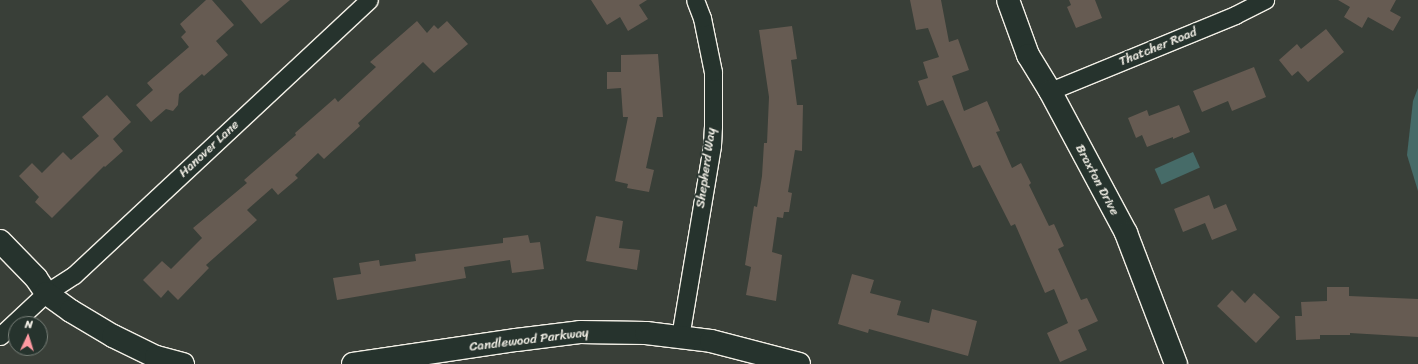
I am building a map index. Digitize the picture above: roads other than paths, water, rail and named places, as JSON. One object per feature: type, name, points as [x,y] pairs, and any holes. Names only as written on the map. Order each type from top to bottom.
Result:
[{"type":"street","name":"Hanover Lane","points":[[0,336],[46,293],[74,276],[369,0]]},
{"type":"street","name":"Shepherd Way","points":[[680,337],[712,145],[713,126],[713,72],[702,18],[695,0]]},
{"type":"street","name":"Braxton Drive","points":[[1008,0],[1028,55],[1050,91],[1126,233],[1176,364]]},
{"type":"street","name":"Thatcher Road","points":[[1050,91],[1235,15],[1265,0]]},
{"type":"street","points":[[0,241],[36,278],[46,293],[113,336],[156,357],[183,364]]},
{"type":"street","name":"Candlewood Parkway","points":[[353,364],[580,332],[646,333],[711,341],[798,364]]},
{"type":"water","points":[[1418,88],[1418,191],[1407,155],[1413,101]]},
{"type":"water","points":[[1193,152],[1200,168],[1162,185],[1155,169]]}]
